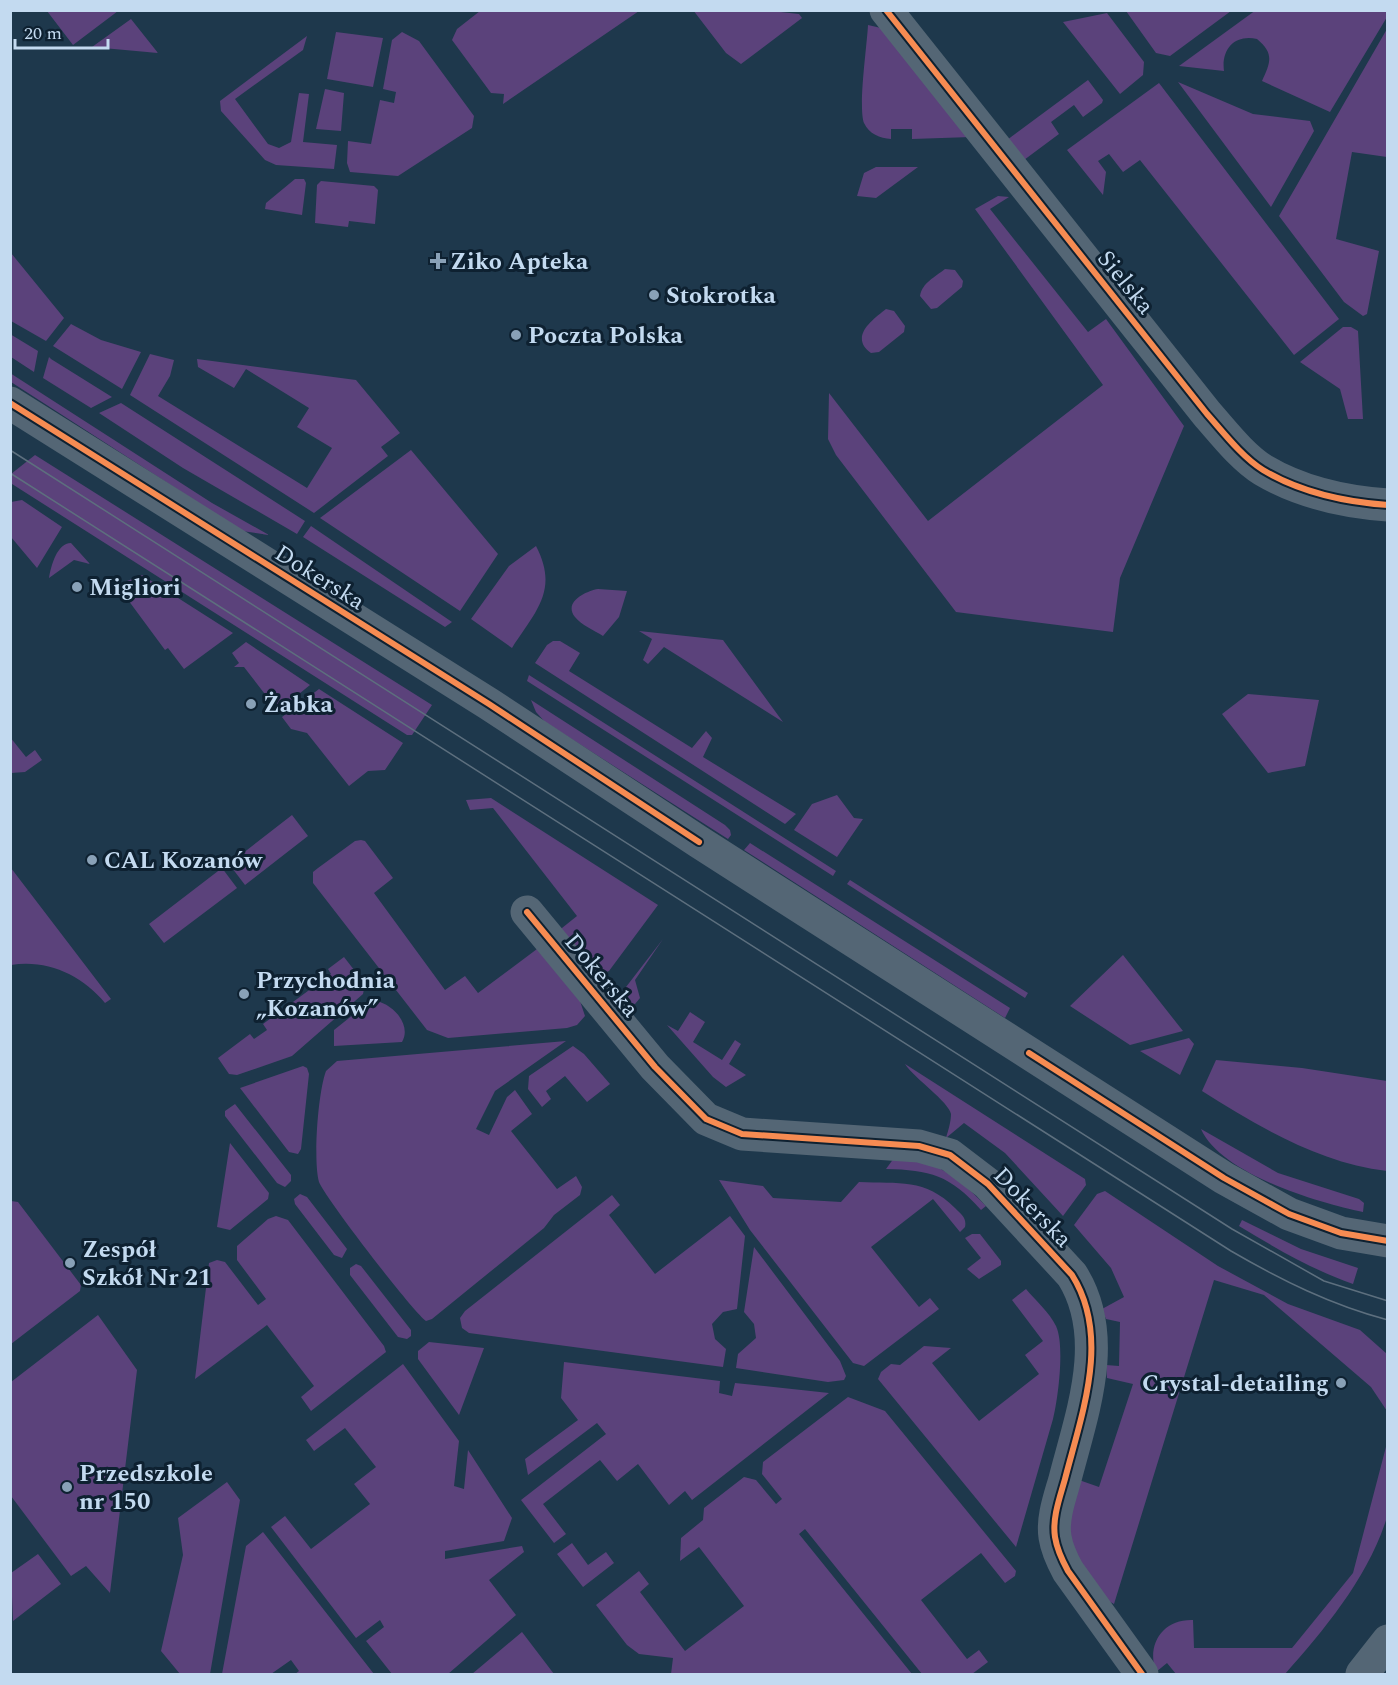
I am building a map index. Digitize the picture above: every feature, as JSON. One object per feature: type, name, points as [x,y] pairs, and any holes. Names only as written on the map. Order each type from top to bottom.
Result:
[{"type":"street","name":"Sielska","points":[[886,10],[1208,414],[1237,446],[1262,469],[1296,486],[1353,502],[1388,505]]},
{"type":"street","name":"Dokerska","points":[[10,402],[472,693],[699,842],[1224,1178],[1289,1214],[1341,1233],[1388,1241]]},
{"type":"street","name":"Dokerska","points":[[527,912],[655,1067],[706,1119],[742,1134],[920,1146],[950,1155],[988,1184],[1072,1275],[1082,1292],[1090,1314],[1092,1357],[1083,1408],[1057,1512],[1054,1535],[1058,1553],[1068,1571],[1142,1674]]},
{"type":"street","points":[[1362,1674],[1388,1641]]},
{"type":"shaded area","points":[[693,10],[762,10],[799,14],[802,18],[741,64],[726,53]]},
{"type":"shaded area","points":[[1256,10],[1387,11],[1387,17],[1330,112],[1262,81],[1269,58],[1266,49],[1257,39],[1242,39],[1231,45],[1225,56],[1224,71],[1179,66]]},
{"type":"shaded area","points":[[47,11],[118,11],[73,45]]},
{"type":"shaded area","points":[[480,11],[639,11],[503,104],[504,94],[491,93],[452,40],[457,29]]},
{"type":"shaded area","points":[[1126,11],[1231,11],[1170,56],[1156,53]]},
{"type":"shaded area","points":[[1107,13],[1144,62],[1143,75],[1120,94],[1063,22]]},
{"type":"shaded area","points":[[131,19],[158,53],[92,47]]},
{"type":"shaded area","points":[[868,25],[881,28],[971,137],[912,139],[912,129],[891,129],[891,139],[869,130],[862,115]]},
{"type":"shaded area","points":[[1387,29],[1387,157],[1352,152],[1336,239],[1379,251],[1367,314],[1363,316],[1344,302],[1279,216]]},
{"type":"shaded area","points":[[336,32],[383,38],[373,87],[327,79]]},
{"type":"shaded area","points":[[402,32],[419,41],[474,116],[472,128],[398,176],[350,172],[347,163],[348,141],[371,144],[380,100],[394,103],[396,92],[383,89],[392,40]]},
{"type":"shaded area","points":[[307,36],[303,50],[235,99],[268,144],[279,148],[291,142],[299,93],[309,94],[303,142],[337,145],[334,169],[276,165],[265,160],[221,111],[220,101]]},
{"type":"shaded area","points":[[1088,80],[1103,100],[1102,103],[1083,117],[1074,105],[1051,122],[1059,134],[1024,160],[1007,140]]},
{"type":"shaded area","points":[[1178,82],[1253,114],[1310,121],[1314,131],[1271,207]]},
{"type":"shaded area","points":[[1159,83],[1339,319],[1294,355],[1140,160],[1123,172],[1109,154],[1098,161],[1106,172],[1103,195],[1067,150]]},
{"type":"shaded area","points":[[325,89],[344,93],[341,131],[316,129]]},
{"type":"shaded area","points":[[876,167],[918,167],[876,198],[857,196],[864,173]]},
{"type":"shaded area","points":[[295,179],[304,179],[306,183],[302,215],[265,209],[266,203]]},
{"type":"shaded area","points":[[321,181],[374,186],[378,190],[375,224],[349,221],[348,227],[315,223],[317,185]]},
{"type":"shaded area","points":[[998,196],[1009,197],[990,209],[1088,332],[1106,319],[1184,426],[1120,578],[1113,632],[956,612],[836,455],[828,439],[829,393],[928,521],[1103,385],[975,209]]},
{"type":"shaded area","points":[[11,253],[64,318],[46,341],[11,321]]},
{"type":"shaded area","points":[[945,269],[955,270],[963,281],[962,287],[937,308],[931,309],[920,296],[921,291]]},
{"type":"shaded area","points":[[886,309],[894,311],[905,326],[904,332],[879,352],[871,353],[862,341],[862,335],[869,324]]},
{"type":"shaded area","points":[[71,324],[101,340],[141,352],[122,389],[53,346]]},
{"type":"shaded area","points":[[1343,327],[1351,327],[1358,331],[1363,419],[1348,419],[1340,389],[1300,362]]},
{"type":"shaded area","points":[[10,334],[38,351],[34,372],[11,357]]},
{"type":"shaded area","points":[[150,354],[174,360],[170,376],[158,396],[307,488],[332,448],[297,427],[309,408],[246,369],[234,388],[198,367],[197,359],[356,380],[400,433],[381,447],[388,456],[314,513],[130,395]]},
{"type":"shaded area","points":[[49,357],[112,397],[91,408],[43,378]]},
{"type":"shaded area","points":[[10,373],[212,503],[269,535],[242,531],[11,382]]},
{"type":"shaded area","points":[[121,403],[305,521],[297,534],[183,468],[99,413]]},
{"type":"shaded area","points":[[411,450],[498,554],[460,611],[320,518]]},
{"type":"shaded area","points":[[35,455],[432,705],[412,735],[407,735],[12,484],[11,474]]},
{"type":"shaded area","points":[[22,500],[62,527],[37,568],[11,537],[11,502]]},
{"type":"shaded area","points":[[311,526],[452,622],[445,627],[303,537]]},
{"type":"shaded area","points":[[71,543],[90,564],[74,560],[49,578],[58,551]]},
{"type":"shaded area","points":[[536,546],[543,561],[545,588],[536,611],[512,648],[471,619],[509,566]]},
{"type":"shaded area","points":[[142,575],[233,633],[184,669],[168,648],[165,650],[117,585]]},
{"type":"shaded area","points":[[598,589],[627,591],[619,617],[603,636],[581,622],[572,612],[577,598]]},
{"type":"shaded area","points":[[639,631],[723,640],[783,722],[664,647],[648,664],[643,660],[652,639]]},
{"type":"shaded area","points":[[553,641],[560,641],[580,653],[569,671],[692,748],[706,731],[712,738],[703,757],[796,814],[785,824],[535,663],[547,645]]},
{"type":"shaded area","points":[[246,642],[310,685],[278,711],[244,667],[234,667],[239,663],[232,653]]},
{"type":"shaded area","points":[[529,675],[836,871],[833,876],[527,681]]},
{"type":"shaded area","points":[[319,689],[403,743],[385,770],[368,771],[349,786],[307,733],[291,729],[282,717]]},
{"type":"shaded area","points":[[1248,694],[1319,700],[1305,766],[1268,773],[1222,714]]},
{"type":"shaded area","points":[[531,700],[725,825],[731,835],[728,839],[545,722],[536,712]]},
{"type":"shaded area","points":[[10,737],[26,757],[35,750],[42,760],[25,772],[11,773]]},
{"type":"shaded area","points":[[837,795],[854,818],[863,819],[837,857],[794,830],[812,804]]},
{"type":"shaded area","points":[[491,798],[658,905],[609,971],[599,975],[557,932],[577,916],[493,808],[470,810],[466,800]]},
{"type":"shaded area","points":[[292,815],[308,836],[245,885],[229,864]]},
{"type":"shaded area","points":[[355,841],[365,841],[393,878],[374,893],[445,990],[465,976],[478,993],[537,949],[580,1001],[585,1016],[577,1025],[567,1028],[448,1038],[427,1030],[313,883],[313,872]]},
{"type":"shaded area","points":[[750,843],[1010,1008],[1005,1018],[744,850]]},
{"type":"shaded area","points":[[11,868],[111,999],[105,1003],[86,984],[63,971],[38,964],[11,965]]},
{"type":"shaded area","points":[[222,868],[237,888],[164,943],[149,924]]},
{"type":"shaded area","points":[[850,880],[1028,993],[1025,998],[847,884]]},
{"type":"shaded area","points":[[663,939],[635,980],[640,998],[635,1004],[616,1000]]},
{"type":"shaded area","points":[[1123,955],[1183,1031],[1130,1045],[1070,1006]]},
{"type":"shaded area","points":[[344,957],[365,984],[363,994],[292,1056],[237,1075],[229,1074],[218,1058],[250,1034],[254,1039],[267,1030],[263,1024],[331,974],[328,969]]},
{"type":"shaded area","points":[[376,1001],[389,1006],[403,1022],[405,1029],[402,1042],[334,1046],[334,1030],[369,1002]]},
{"type":"shaded area","points":[[690,1012],[705,1022],[693,1042],[722,1060],[735,1040],[741,1044],[729,1064],[746,1075],[726,1087],[713,1077],[667,1025],[678,1031]]},
{"type":"shaded area","points":[[1189,1038],[1194,1044],[1180,1075],[1140,1051]]},
{"type":"shaded area","points":[[566,1041],[495,1091],[476,1129],[489,1135],[507,1097],[515,1090],[532,1114],[511,1131],[557,1189],[576,1176],[582,1187],[580,1195],[554,1215],[544,1228],[432,1319],[426,1321],[369,1253],[319,1182],[316,1159],[317,1126],[326,1071],[337,1061]]},
{"type":"shaded area","points":[[573,1046],[584,1054],[610,1084],[587,1102],[565,1076],[546,1091],[551,1099],[542,1107],[528,1089],[529,1076]]},
{"type":"shaded area","points":[[1216,1060],[1302,1068],[1387,1081],[1387,1171],[1362,1167],[1314,1152],[1245,1118],[1202,1091]]},
{"type":"shaded area","points":[[905,1064],[1085,1179],[1086,1185],[1063,1216],[1005,1153],[964,1123],[946,1138],[951,1117],[949,1109]]},
{"type":"shaded area","points":[[303,1066],[307,1068],[309,1074],[301,1149],[298,1154],[289,1152],[240,1088]]},
{"type":"shaded area","points":[[235,1104],[291,1175],[291,1181],[285,1187],[277,1183],[225,1116],[225,1111]]},
{"type":"shaded area","points":[[1201,1129],[1278,1173],[1359,1199],[1364,1203],[1363,1212],[1297,1194],[1249,1173],[1228,1160],[1212,1145]]},
{"type":"shaded area","points":[[230,1143],[269,1193],[268,1199],[230,1230],[217,1227]]},
{"type":"shaded area","points":[[894,1158],[909,1159],[934,1166],[956,1178],[986,1206],[981,1210],[959,1189],[938,1177],[915,1171],[886,1169]]},
{"type":"shaded area","points":[[719,1180],[763,1186],[773,1198],[841,1202],[859,1182],[911,1184],[944,1198],[963,1216],[965,1227],[960,1232],[933,1199],[871,1247],[919,1307],[930,1298],[939,1309],[864,1366],[853,1363],[750,1230]]},
{"type":"shaded area","points":[[1105,1191],[1218,1266],[1288,1304],[1360,1330],[1387,1354],[1387,1411],[1371,1387],[1264,1295],[1214,1280],[1114,1604],[1103,1598],[1069,1546],[1069,1514],[1079,1480],[1099,1487],[1133,1384],[1107,1378],[1106,1365],[1119,1366],[1120,1322],[1106,1319],[1102,1309],[1124,1297],[1111,1268],[1074,1225],[1097,1194]]},
{"type":"shaded area","points":[[300,1194],[307,1197],[347,1249],[342,1258],[334,1255],[295,1204],[294,1199]]},
{"type":"shaded area","points":[[612,1195],[620,1205],[609,1215],[655,1274],[730,1216],[745,1236],[737,1309],[723,1312],[712,1324],[715,1339],[726,1349],[723,1367],[469,1333],[462,1328],[460,1318],[465,1311]]},
{"type":"shaded area","points":[[11,1201],[18,1202],[81,1285],[80,1291],[11,1344]]},
{"type":"shaded area","points":[[276,1216],[288,1220],[384,1346],[386,1352],[311,1411],[301,1397],[314,1386],[267,1325],[195,1379],[209,1263],[217,1260],[225,1262],[258,1305],[266,1299],[237,1260],[237,1246],[268,1219]]},
{"type":"shaded area","points":[[1242,1220],[1301,1249],[1358,1268],[1353,1284],[1308,1265],[1267,1243],[1239,1226]]},
{"type":"shaded area","points":[[972,1234],[980,1234],[1001,1261],[1001,1265],[979,1279],[967,1269],[981,1258],[965,1238]]},
{"type":"shaded area","points":[[754,1247],[840,1361],[846,1376],[844,1380],[828,1382],[736,1368],[738,1354],[756,1338],[754,1324],[744,1312]]},
{"type":"shaded area","points":[[356,1264],[361,1266],[411,1330],[411,1336],[407,1339],[398,1337],[350,1275],[350,1268]]},
{"type":"shaded area","points":[[1026,1289],[1056,1326],[1060,1346],[1059,1386],[1053,1419],[1016,1547],[878,1379],[881,1372],[891,1364],[900,1365],[924,1346],[951,1348],[932,1363],[979,1421],[1039,1374],[1025,1355],[1043,1341],[1012,1300]]},
{"type":"shaded area","name":"Przedszkole nr 150","points":[[98,1315],[137,1370],[110,1593],[86,1566],[71,1576],[11,1496],[11,1382]]},
{"type":"shaded area","points":[[429,1342],[484,1348],[459,1415],[418,1359],[418,1351]]},
{"type":"shaded area","points":[[564,1362],[720,1381],[719,1393],[732,1396],[735,1383],[829,1393],[692,1500],[685,1491],[669,1505],[638,1464],[617,1481],[600,1460],[543,1504],[566,1534],[554,1543],[521,1500],[606,1434],[597,1423],[528,1475],[525,1459],[578,1420],[561,1398]]},
{"type":"shaded area","points":[[403,1364],[459,1441],[454,1486],[464,1489],[468,1450],[512,1518],[504,1541],[445,1551],[445,1559],[522,1546],[524,1552],[489,1580],[516,1615],[448,1674],[392,1674],[366,1641],[384,1627],[380,1620],[356,1638],[271,1527],[285,1516],[311,1549],[370,1504],[354,1484],[376,1467],[345,1428],[314,1451],[306,1440]]},
{"type":"shaded area","points":[[848,1397],[885,1411],[1016,1571],[1015,1576],[1005,1583],[981,1553],[921,1600],[967,1659],[979,1650],[988,1662],[972,1674],[922,1674],[805,1529],[799,1534],[912,1674],[671,1674],[673,1658],[639,1654],[627,1645],[596,1605],[639,1571],[649,1584],[640,1592],[685,1651],[744,1606],[699,1547],[680,1561],[681,1538],[703,1520],[704,1508],[744,1477],[756,1480],[776,1504],[782,1499],[762,1474],[763,1462]]},
{"type":"shaded area","points":[[1387,1443],[1388,1509],[1379,1539],[1344,1601],[1285,1674],[1176,1674],[1167,1663],[1156,1672],[1153,1652],[1159,1635],[1173,1624],[1182,1621],[1193,1620],[1194,1648],[1292,1648],[1353,1573]]},
{"type":"shaded area","points":[[227,1482],[240,1500],[210,1674],[180,1674],[161,1651],[183,1555],[178,1518]]},
{"type":"shaded area","points":[[263,1532],[374,1674],[295,1674],[299,1671],[291,1660],[271,1674],[222,1674],[246,1546]]},
{"type":"shaded area","points":[[572,1543],[588,1565],[606,1552],[614,1563],[583,1587],[557,1554]]},
{"type":"shaded area","points":[[38,1554],[61,1584],[13,1621],[11,1573]]},
{"type":"shaded area","points":[[522,1632],[554,1674],[472,1674]]},
{"type":"tram line","points":[[10,450],[1232,1229],[1324,1281],[1388,1301]]},
{"type":"tram line","points":[[10,473],[1231,1251],[1307,1291],[1346,1307],[1388,1320]]},
{"type":"cycle path","points":[[886,10],[1207,414],[1240,451],[1263,470],[1307,490],[1339,498],[1388,505]]},
{"type":"cycle path","points":[[10,403],[489,704],[699,842]]},
{"type":"cycle path","points":[[527,912],[655,1067],[706,1119],[742,1134],[919,1146],[950,1155],[988,1184],[1072,1275],[1084,1299],[1090,1324],[1090,1376],[1079,1428],[1059,1500],[1055,1537],[1068,1571],[1142,1674]]},
{"type":"cycle path","points":[[1029,1053],[1224,1178],[1289,1214],[1341,1233],[1388,1241]]},
{"type":"place","name":"Ziko Apteka","points":[[438,261]]},
{"type":"place","name":"Stokrotka","points":[[654,295]]},
{"type":"place","name":"Poczta Polska","points":[[516,335]]},
{"type":"place","name":"Migliori","points":[[77,587]]},
{"type":"place","name":"Żabka","points":[[251,704]]},
{"type":"place","name":"CAL Kozanów","points":[[92,860]]},
{"type":"place","name":"Przychodnia „Kozanów”","points":[[244,994]]},
{"type":"place","name":"Zespół Szkół Nr 21","points":[[70,1263]]},
{"type":"place","name":"Crystal-detailing","points":[[1341,1383]]},
{"type":"place","name":"Przedszkole nr 150","points":[[67,1487]]}]
